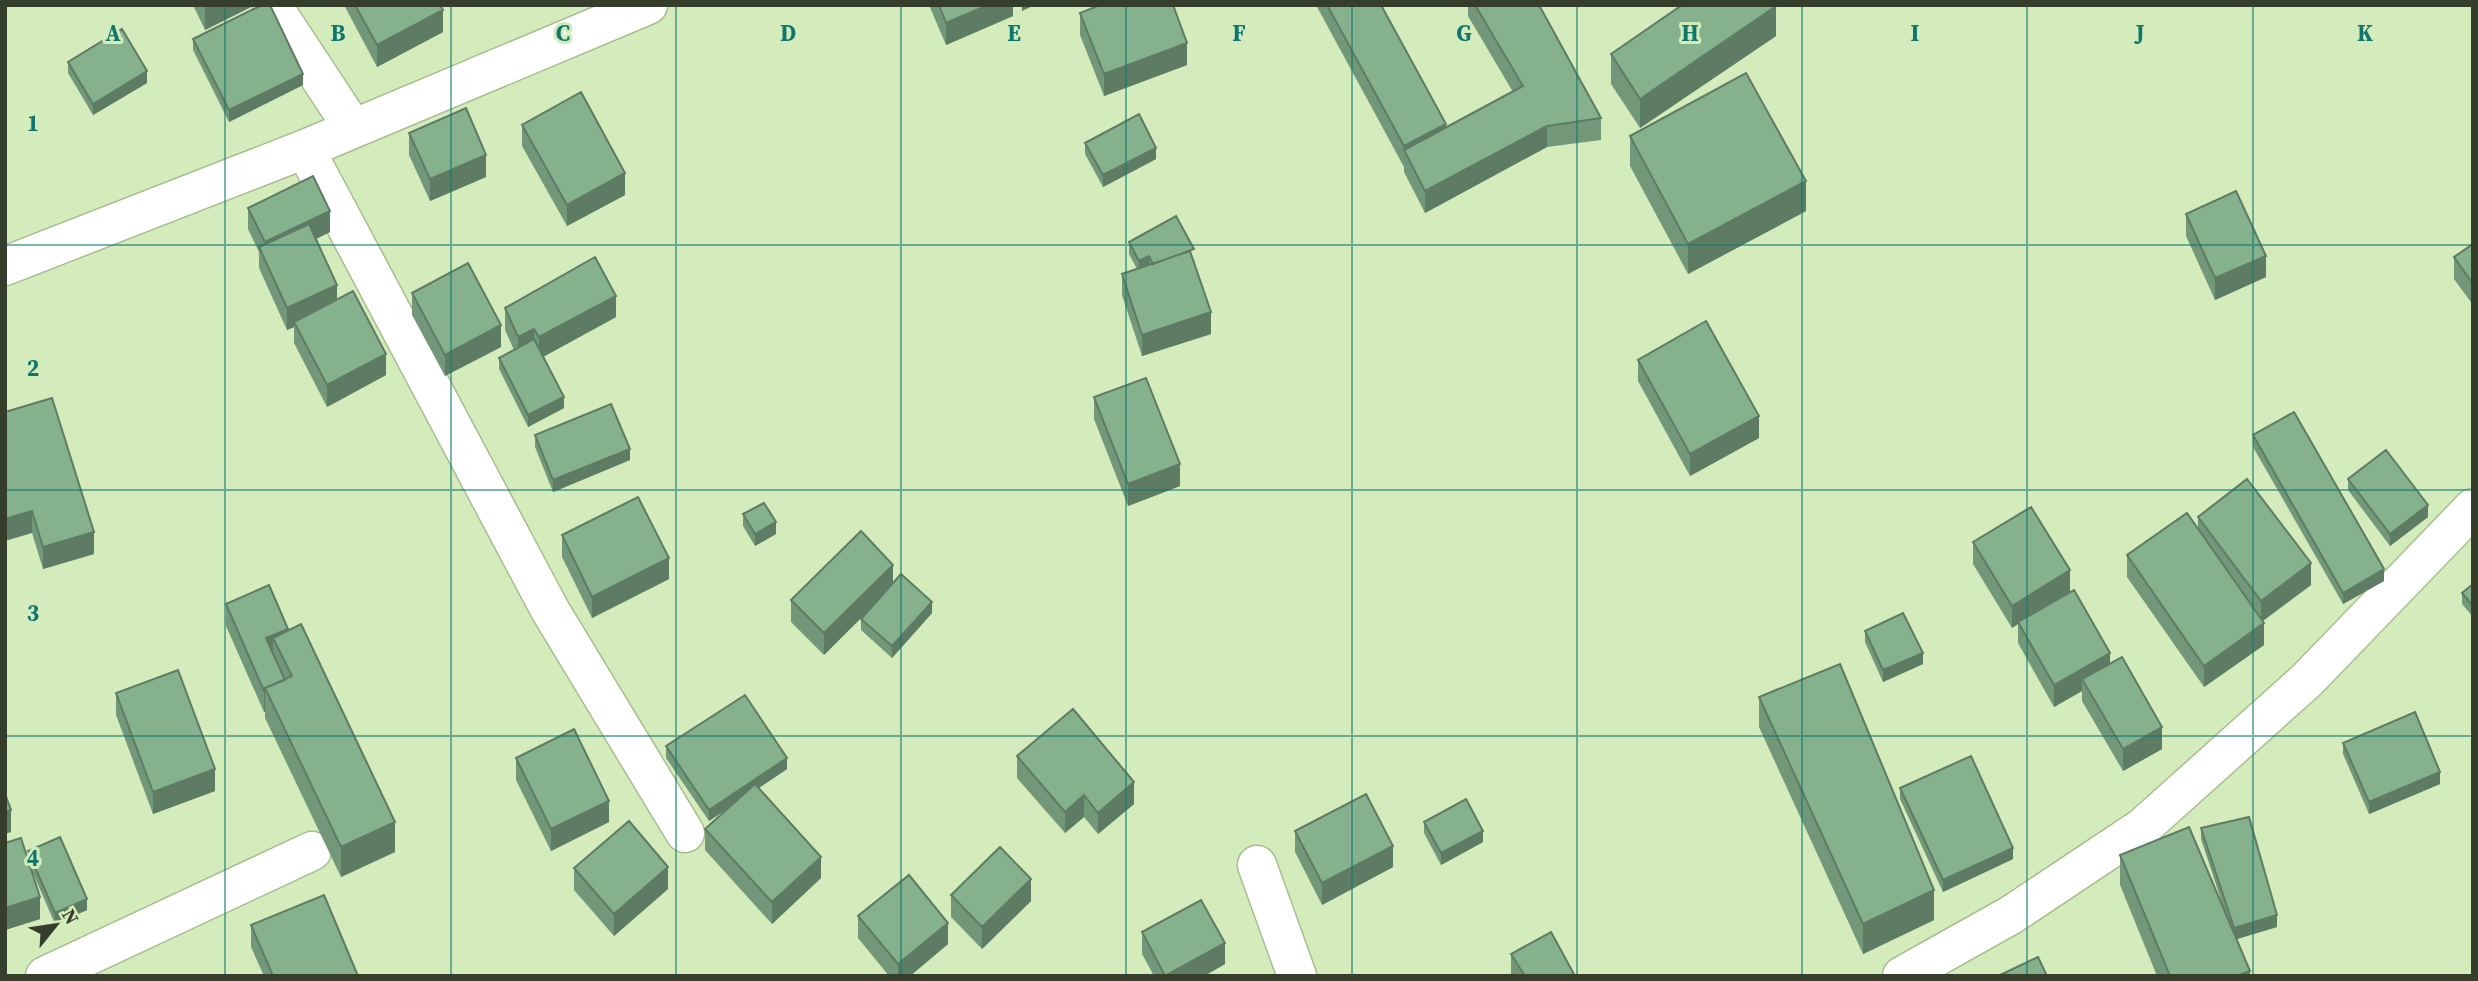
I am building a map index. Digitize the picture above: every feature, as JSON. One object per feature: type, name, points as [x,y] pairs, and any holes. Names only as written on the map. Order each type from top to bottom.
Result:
[{"type":"street","points":[[272,5],[353,128]]},
{"type":"street","points":[[5,266],[305,149],[648,5]]},
{"type":"street","points":[[305,149],[550,611],[685,833]]},
{"type":"street","points":[[1902,976],[2011,915],[2143,827],[2308,679],[2473,508]]},
{"type":"street","points":[[46,976],[312,851]]},
{"type":"street","points":[[1257,865],[1297,976]]},
{"type":"building","points":[[262,5],[270,5],[303,74],[229,110],[193,39]]},
{"type":"building","points":[[355,5],[440,5],[443,10],[377,45]]},
{"type":"building","points":[[939,5],[988,5],[946,23]]},
{"type":"building","points":[[1100,5],[1173,5],[1187,43],[1104,74],[1080,13]]},
{"type":"building","points":[[1327,5],[1381,5],[1446,124],[1404,146]]},
{"type":"building","points":[[1475,5],[1539,5],[1601,118],[1547,126],[1425,191],[1404,150],[1523,86]]},
{"type":"building","points":[[1682,5],[1776,6],[1640,99],[1611,54]]},
{"type":"building","points":[[122,29],[147,71],[93,104],[68,62]]},
{"type":"building","points":[[1746,73],[1806,181],[1688,244],[1630,136]]},
{"type":"building","points":[[581,92],[625,173],[567,205],[522,125]]},
{"type":"building","points":[[466,108],[486,155],[430,179],[409,133]]},
{"type":"building","points":[[1139,114],[1156,148],[1103,175],[1085,143]]},
{"type":"building","points":[[313,176],[330,211],[265,242],[248,208]]},
{"type":"building","points":[[2236,191],[2266,256],[2215,278],[2186,214]]},
{"type":"building","points":[[1176,216],[1194,249],[1153,264],[1149,256],[1139,261],[1129,242]]},
{"type":"building","points":[[309,224],[337,285],[287,308],[259,247]]},
{"type":"building","points":[[2473,244],[2473,284],[2454,257]]},
{"type":"building","points":[[1190,251],[1211,312],[1142,335],[1122,274]]},
{"type":"building","points":[[595,257],[616,296],[539,337],[534,329],[518,337],[505,308]]},
{"type":"building","points":[[468,263],[501,325],[445,355],[412,293]]},
{"type":"building","points":[[353,291],[386,354],[327,385],[294,322]]},
{"type":"building","points":[[1706,321],[1759,416],[1690,454],[1638,360]]},
{"type":"building","points":[[534,339],[564,397],[528,415],[499,358]]},
{"type":"building","points":[[1146,378],[1180,464],[1128,484],[1094,397]]},
{"type":"building","points":[[52,398],[94,532],[43,547],[32,511],[5,519],[5,412]]},
{"type":"building","points":[[611,404],[630,449],[553,480],[535,435]]},
{"type":"building","points":[[2294,412],[2384,569],[2343,593],[2253,435]]},
{"type":"building","points":[[2386,450],[2428,505],[2390,534],[2348,479]]},
{"type":"building","points":[[2247,479],[2311,563],[2261,601],[2198,517]]},
{"type":"building","points":[[638,497],[669,558],[592,597],[562,535]]},
{"type":"building","points":[[764,503],[776,522],[755,534],[743,514]]},
{"type":"building","points":[[2031,507],[2070,570],[2012,606],[1973,542]]},
{"type":"building","points":[[2187,513],[2264,623],[2204,666],[2127,555]]},
{"type":"building","points":[[861,531],[893,565],[824,633],[791,600]]},
{"type":"building","points":[[901,574],[932,602],[892,646],[861,619]]},
{"type":"building","points":[[2473,584],[2473,606],[2462,593]]},
{"type":"building","points":[[269,585],[288,629],[266,638],[285,680],[265,688],[264,691],[226,604]]},
{"type":"building","points":[[2074,590],[2110,653],[2054,685],[2018,622]]},
{"type":"building","points":[[1903,613],[1923,653],[1883,670],[1865,631]]},
{"type":"building","points":[[301,624],[395,822],[341,847],[265,688],[292,676],[273,638]]},
{"type":"building","points":[[2122,657],[2162,727],[2123,749],[2082,679]]},
{"type":"building","points":[[1840,664],[1934,890],[1863,924],[1759,697]]},
{"type":"building","points":[[178,670],[215,769],[153,792],[116,693]]},
{"type":"building","points":[[745,695],[787,758],[709,810],[666,746]]},
{"type":"building","points":[[1073,709],[1134,782],[1098,813],[1084,795],[1065,812],[1017,756]]},
{"type":"building","points":[[2415,712],[2440,772],[2369,802],[2343,743]]},
{"type":"building","points":[[574,729],[609,801],[551,829],[516,758]]},
{"type":"building","points":[[1971,756],[2013,848],[1943,880],[1900,788]]},
{"type":"building","points":[[755,784],[821,857],[772,902],[705,829]]},
{"type":"building","points":[[5,794],[11,810],[5,812]]},
{"type":"building","points":[[1366,794],[1393,846],[1322,883],[1295,831]]},
{"type":"building","points":[[1466,799],[1483,831],[1441,853],[1424,822]]},
{"type":"building","points":[[2249,817],[2277,915],[2234,928],[2201,828]]},
{"type":"building","points":[[629,821],[668,867],[614,914],[574,868]]},
{"type":"building","points":[[2189,827],[2250,971],[2237,976],[2170,976],[2120,855]]},
{"type":"building","points":[[60,837],[87,899],[55,913],[28,851]]},
{"type":"building","points":[[21,838],[40,897],[5,908],[5,843]]},
{"type":"building","points":[[1000,847],[1031,879],[982,927],[951,895]]},
{"type":"building","points":[[909,875],[948,923],[898,964],[858,916]]},
{"type":"building","points":[[324,895],[358,976],[273,976],[251,925]]},
{"type":"building","points":[[1201,900],[1225,943],[1165,976],[1142,932]]},
{"type":"building","points":[[1551,932],[1575,976],[1525,976],[1511,954]]},
{"type":"building","points":[[2038,957],[2047,976],[1998,976]]}]
